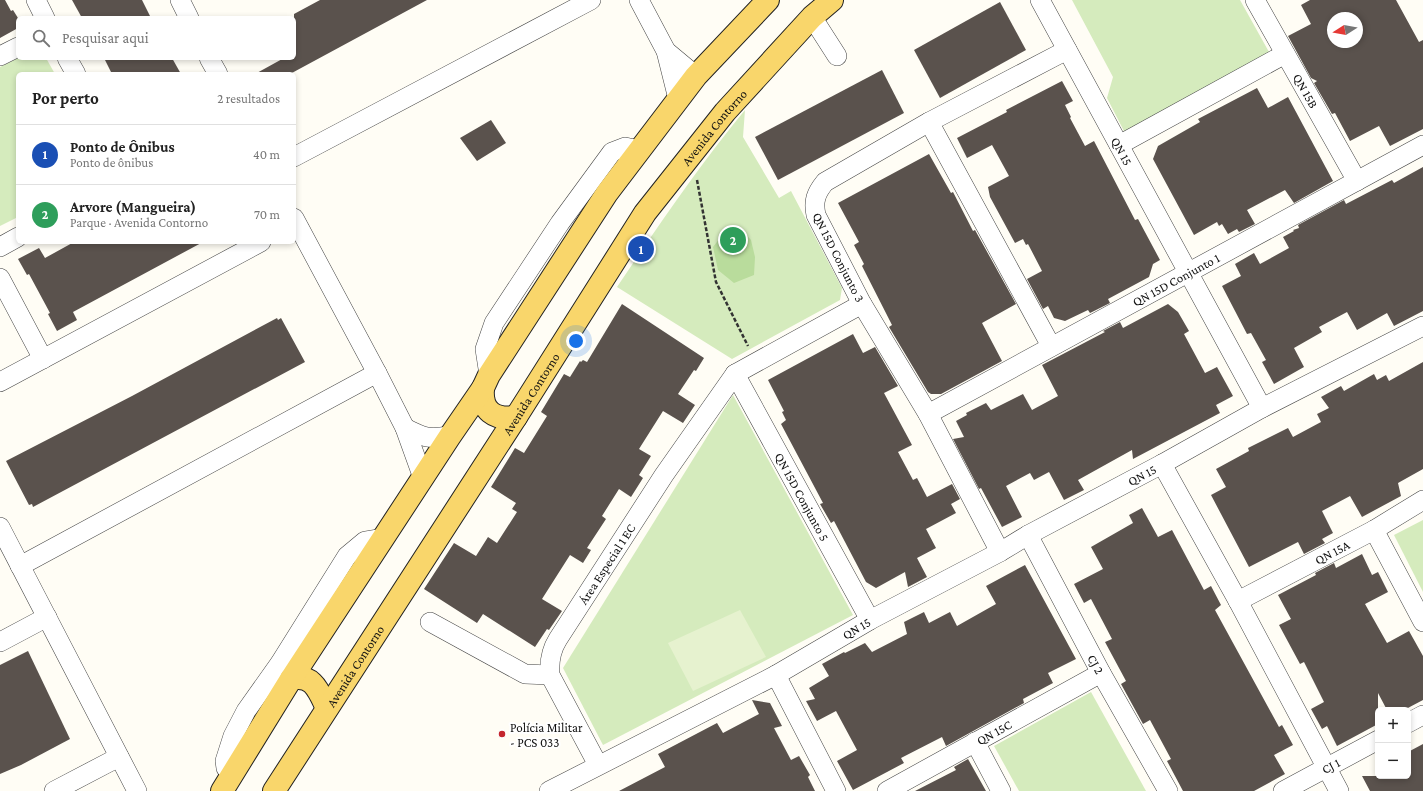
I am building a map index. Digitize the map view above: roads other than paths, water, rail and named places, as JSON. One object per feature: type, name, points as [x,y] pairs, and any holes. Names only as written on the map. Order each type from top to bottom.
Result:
[{"type":"main road","points":[[222,791],[292,679],[486,382],[607,192],[696,76],[768,0]]},
{"type":"main road","name":"Avenida Contorno","points":[[274,791],[516,417],[645,213],[725,112],[812,17],[832,0]]},
{"type":"main road","points":[[486,382],[483,402],[489,411],[499,417],[516,417]]},
{"type":"main road","points":[[292,679],[299,677],[312,682],[327,708]]},
{"type":"street","points":[[36,0],[44,16]]},
{"type":"street","points":[[180,0],[188,16]]},
{"type":"street","points":[[296,156],[591,0]]},
{"type":"street","points":[[640,0],[666,51],[678,99]]},
{"type":"street","name":"QN 15","points":[[1040,0],[1262,408]]},
{"type":"street","name":"QN 15B","points":[[1255,0],[1357,181]]},
{"type":"street","points":[[812,17],[837,56]]},
{"type":"street","points":[[0,56],[16,48]]},
{"type":"street","name":"QN 15D Conjunto 3","points":[[1000,552],[928,414],[862,304],[816,215],[814,207],[815,198],[825,182],[929,122],[1067,50]]},
{"type":"street","points":[[666,51],[696,76]]},
{"type":"street","points":[[1118,145],[1285,54]]},
{"type":"street","points":[[68,60],[75,72]]},
{"type":"street","points":[[211,60],[217,72]]},
{"type":"street","points":[[929,122],[1051,346]]},
{"type":"street","name":"QN 15D Conjunto 1","points":[[928,414],[1423,145]]},
{"type":"street","points":[[296,223],[377,373],[404,428],[423,478]]},
{"type":"street","points":[[0,247],[16,238]]},
{"type":"street","points":[[0,382],[257,244]]},
{"type":"street","points":[[0,278],[44,359]]},
{"type":"street","points":[[734,374],[862,304]]},
{"type":"street","name":"QN 15","points":[[549,791],[776,675],[870,620],[1000,552],[1028,535],[1162,464],[1262,408],[1423,326]]},
{"type":"street","points":[[20,566],[377,373]]},
{"type":"street","name":"QN 15D Conjunto 5","points":[[734,374],[870,620]]},
{"type":"street","name":"Área Especial 1 EC","points":[[550,675],[549,665],[553,647],[664,475],[734,374]]},
{"type":"street","points":[[404,428],[422,437],[434,438],[450,436]]},
{"type":"street","points":[[1162,464],[1238,601],[1339,791]]},
{"type":"street","name":"QN 15A","points":[[1238,601],[1374,530],[1423,500]]},
{"type":"street","points":[[0,527],[137,791]]},
{"type":"street","points":[[1374,530],[1423,622]]},
{"type":"street","name":"CJ 2","points":[[1028,535],[1101,673],[1168,791]]},
{"type":"street","points":[[233,772],[226,768],[225,761],[233,736],[246,711],[280,663],[347,556],[365,541],[383,538]]},
{"type":"street","points":[[0,642],[47,617]]},
{"type":"street","points":[[430,622],[524,674],[550,675],[598,765]]},
{"type":"street","name":"QN 15C","points":[[887,791],[1101,673]]},
{"type":"street","points":[[776,675],[836,791]]},
{"type":"street","points":[[1411,721],[1423,714]]},
{"type":"street","points":[[974,742],[1001,791]]},
{"type":"street","name":"CJ 1","points":[[1284,791],[1375,742]]},
{"type":"street","points":[[54,791],[119,757]]},
{"type":"place","name":"Arvore (Mangueira)","points":[[733,240]]},
{"type":"place","name":"Ponto de Ônibus","points":[[641,249]]},
{"type":"place","name":"Polícia Militar - PCS 033","points":[[502,734]]}]
